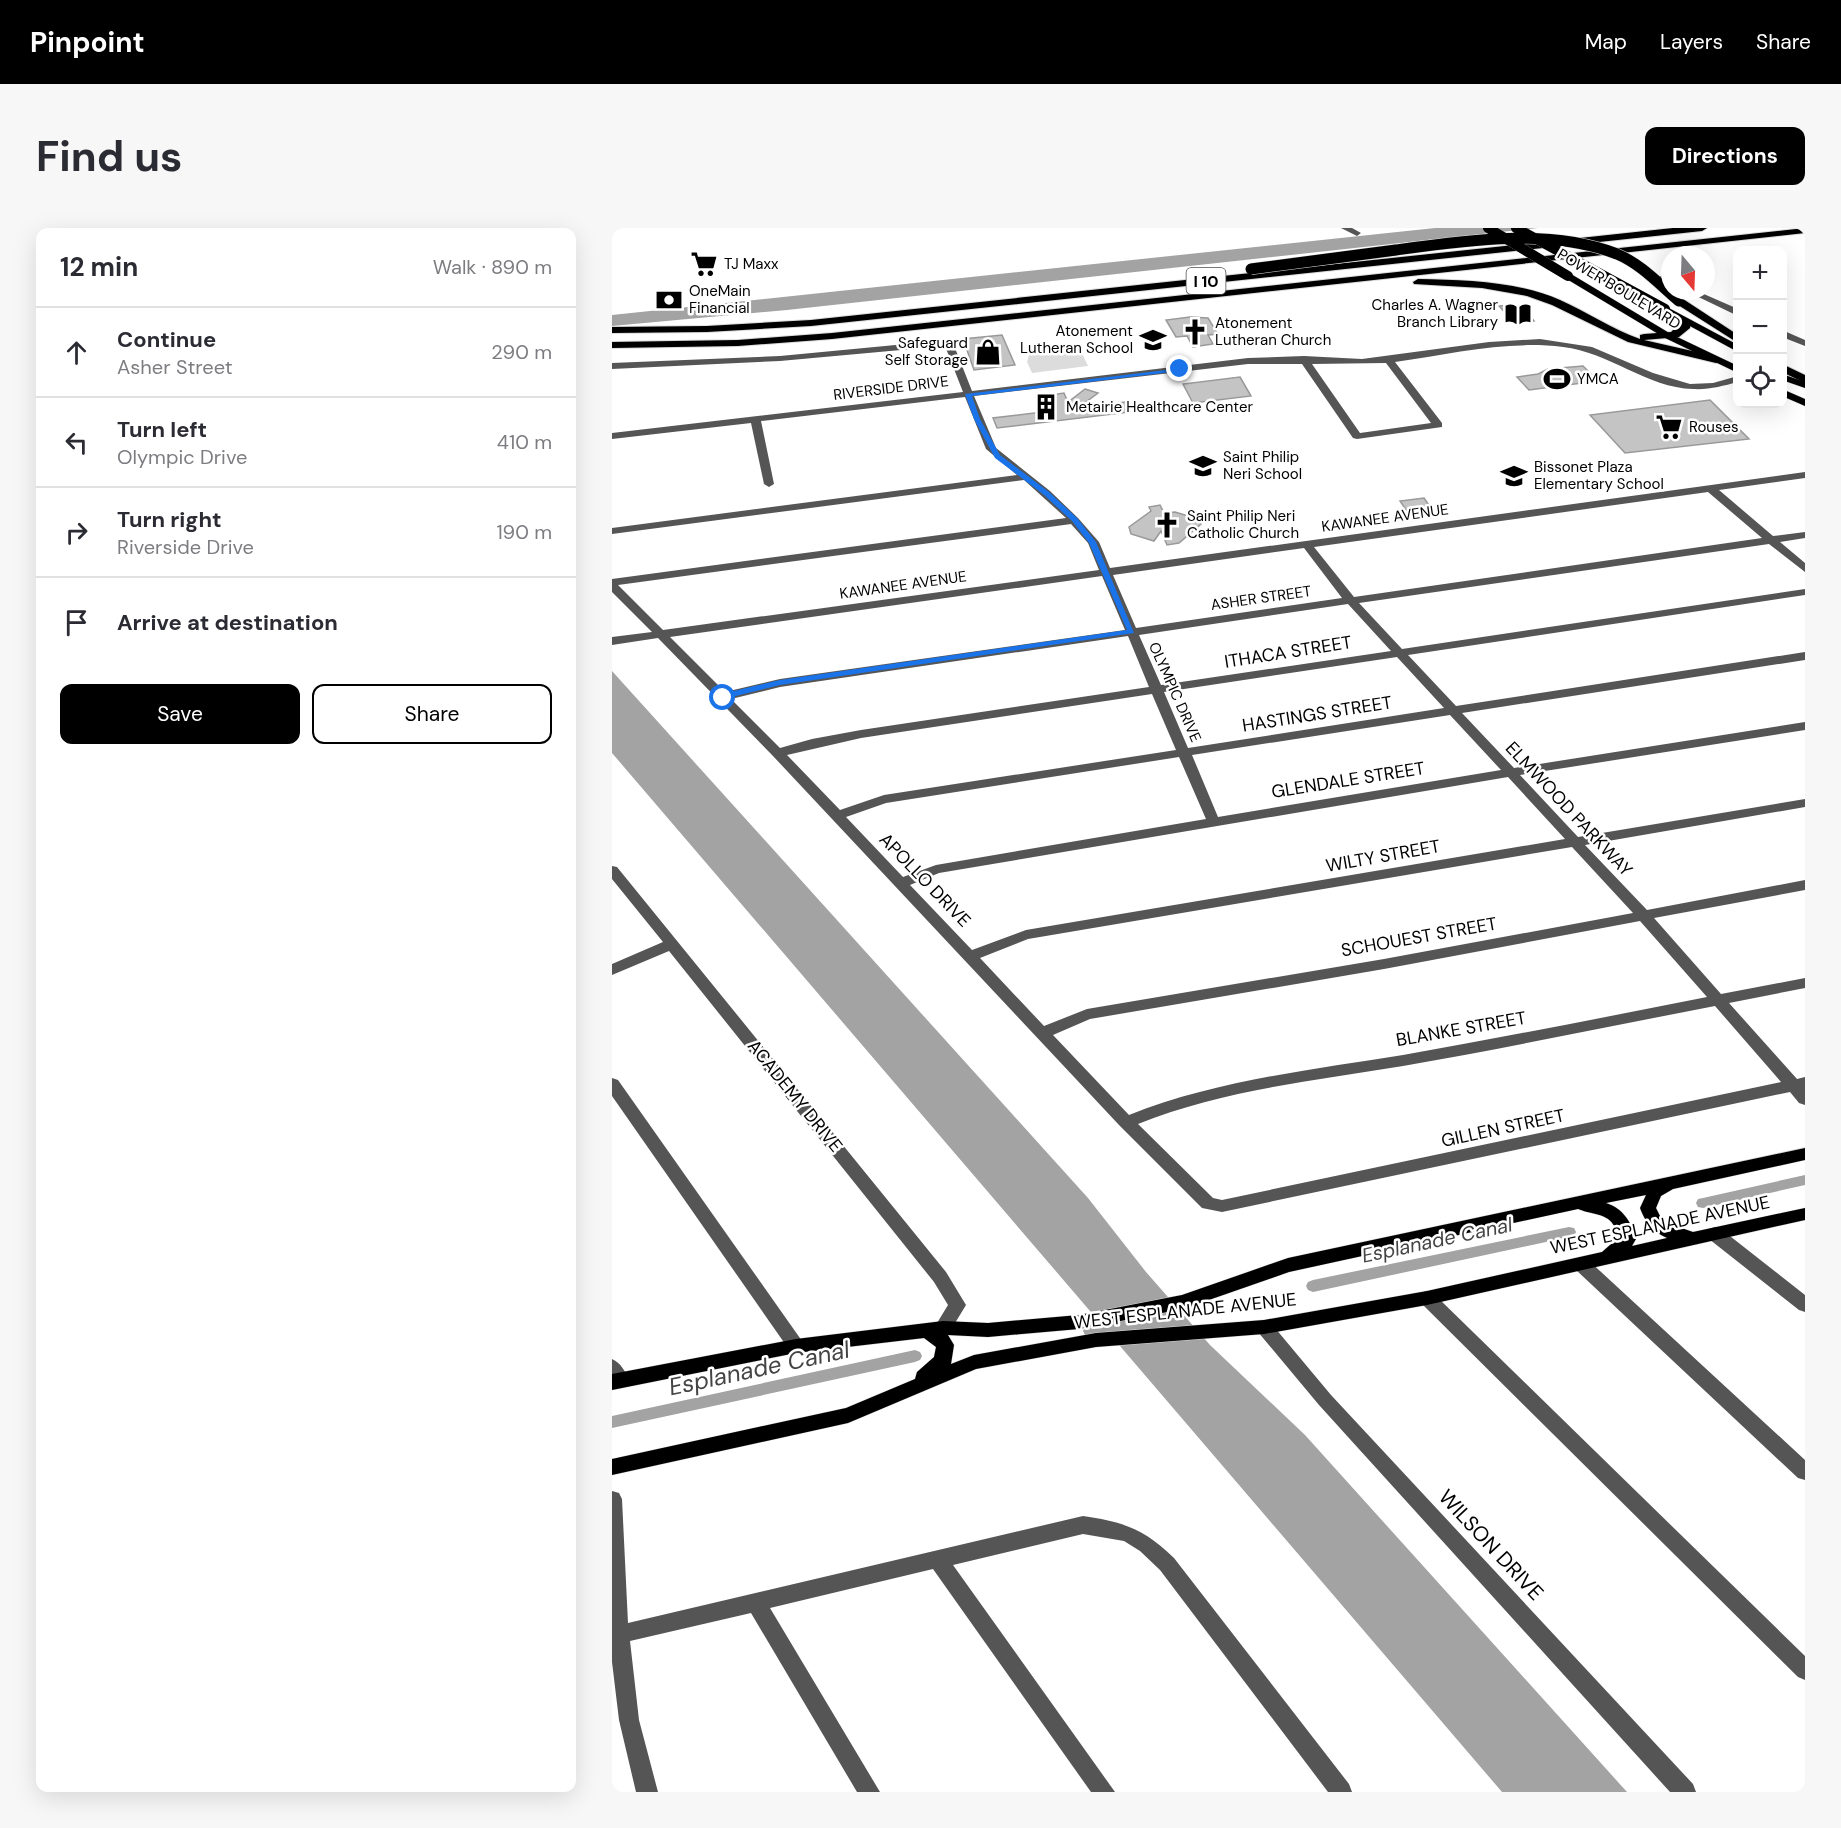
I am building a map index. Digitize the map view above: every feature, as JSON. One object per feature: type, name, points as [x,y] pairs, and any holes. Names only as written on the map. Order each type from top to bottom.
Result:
[{"type":"highway","name":"I 10","points":[[612,330],[767,326],[979,306],[1702,228]]},
{"type":"highway","name":"I 10","points":[[612,345],[738,343],[882,332],[1805,231]]},
{"type":"highway","points":[[979,306],[1485,237],[1542,237],[1586,244],[1618,254],[1679,301],[1733,337]]},
{"type":"highway","points":[[1344,281],[1431,282],[1512,290],[1545,298],[1622,336],[1716,360]]},
{"type":"highway","points":[[1622,336],[1668,336],[1682,331],[1687,322]]},
{"type":"highway","points":[[612,351],[783,344],[882,332]]},
{"type":"highway","points":[[1787,376],[1805,383]]},
{"type":"main road","name":"POWER BOULEVARD","points":[[1488,228],[1668,336],[1733,368]]},
{"type":"main road","name":"POWER BOULEVARD","points":[[1516,228],[1733,347]]},
{"type":"main road","points":[[1787,394],[1805,403]]},
{"type":"main road","name":"WEST ESPLANADE AVENUE","points":[[615,1376],[796,1346],[934,1329],[988,1330],[1079,1322],[1183,1302],[1288,1265],[1805,1154]]},
{"type":"main road","points":[[1672,1182],[1655,1192],[1648,1208],[1651,1217],[1664,1230],[1696,1238]]},
{"type":"main road","points":[[1568,1204],[1604,1207],[1624,1223],[1628,1239],[1607,1258]]},
{"type":"main road","name":"WEST ESPLANADE AVENUE","points":[[612,1467],[848,1414],[974,1362],[1096,1340],[1264,1327],[1427,1298],[1805,1214]]},
{"type":"main road","points":[[904,1391],[943,1360],[945,1346],[934,1329]]},
{"type":"street","points":[[1345,228],[1357,233]]},
{"type":"street","points":[[1709,300],[1733,311]]},
{"type":"street","points":[[1787,335],[1805,343]]},
{"type":"street","name":"RIVERSIDE DRIVE","points":[[612,436],[1248,361],[1304,359],[1362,362],[1528,342],[1580,346],[1603,353],[1654,377],[1686,388],[1720,386],[1733,381]]},
{"type":"street","name":"OLYMPIC DRIVE","points":[[612,366],[728,363],[948,344],[991,449],[1046,493],[1093,542],[1214,822]]},
{"type":"street","points":[[1304,359],[1357,436],[1438,425],[1388,359]]},
{"type":"street","points":[[756,420],[769,484]]},
{"type":"street","name":"KAWANEE AVENUE","points":[[612,641],[1805,474]]},
{"type":"street","points":[[612,531],[1024,477]]},
{"type":"street","points":[[1710,488],[1768,540],[1805,569]]},
{"type":"street","points":[[612,584],[1074,520]]},
{"type":"street","name":"ASHER STREET","points":[[723,698],[736,692],[780,683],[1805,535]]},
{"type":"street","name":"ELMWOOD PARKWAY","points":[[1307,545],[1351,600],[1399,653],[1799,1084],[1805,1099]]},
{"type":"street","name":"APOLLO DRIVE","points":[[612,584],[778,753],[1126,1122],[1208,1203]]},
{"type":"street","name":"ITHACA STREET","points":[[778,753],[812,743],[861,734],[1805,592]]},
{"type":"street","name":"HASTINGS STREET","points":[[837,816],[884,800],[1805,656]]},
{"type":"street","name":"GLENDALE STREET","points":[[901,883],[936,869],[1805,726]]},
{"type":"street","name":"WILTY STREET","points":[[970,956],[1026,935],[1805,803]]},
{"type":"street","name":"ACADEMY DRIVE","points":[[612,870],[940,1277],[957,1305],[934,1329]]},
{"type":"street","name":"SCHOUEST STREET","points":[[1042,1033],[1060,1023],[1087,1014],[1644,916],[1805,885]]},
{"type":"street","points":[[612,970],[672,944]]},
{"type":"street","name":"BLANKE STREET","points":[[1126,1122],[1178,1102],[1805,983]]},
{"type":"street","points":[[612,1084],[796,1346]]},
{"type":"street","name":"GILLEN STREET","points":[[1208,1203],[1222,1206],[1799,1084]]},
{"type":"street","points":[[1715,1234],[1805,1305]]},
{"type":"street","points":[[1581,1264],[1805,1472]]},
{"type":"street","points":[[1427,1298],[1805,1670]]},
{"type":"street","name":"WILSON DRIVE","points":[[1264,1327],[1325,1400],[1685,1792]]},
{"type":"street","points":[[612,1499],[615,1635],[629,1720],[646,1792]]},
{"type":"street","points":[[615,1635],[1083,1525],[1128,1531],[1141,1538],[1167,1564],[1341,1792]]},
{"type":"street","points":[[937,1559],[1104,1792]]},
{"type":"street","points":[[756,1603],[869,1792]]},
{"type":"shaded area","points":[[1435,228],[1538,228],[787,310],[612,326],[612,315]]},
{"type":"shaded area","points":[[1078,345],[1088,366],[1032,373],[1027,362],[1029,355],[1044,349]]},
{"type":"shaded area","points":[[612,671],[1088,1198],[1146,1272],[1210,1345],[1305,1435],[1627,1792],[1502,1792],[612,753]]},
{"type":"building","name":"Charles A. Wagner Branch Library","points":[[1513,305],[1518,310],[1525,310],[1534,321],[1514,323],[1499,306]]},
{"type":"building","name":"Atonement Lutheran Church","points":[[1190,317],[1208,318],[1218,334],[1208,335],[1213,344],[1193,347],[1187,336],[1176,337],[1166,320]]},
{"type":"building","name":"Safeguard Self Storage","points":[[1002,335],[1015,365],[974,370],[963,339]]},
{"type":"building","name":"YMCA","points":[[1583,366],[1598,381],[1529,390],[1517,377],[1538,374],[1548,369]]},
{"type":"building","points":[[1240,377],[1251,396],[1193,403],[1183,384]]},
{"type":"building","name":"Metairie Healthcare Center","points":[[1085,389],[1098,393],[1078,408],[1125,402],[1130,412],[997,428],[993,418],[1043,412],[1036,397],[1064,393],[1068,402]]},
{"type":"building","name":"Rouses","points":[[1710,400],[1749,439],[1625,453],[1590,415]]},
{"type":"building","points":[[1424,498],[1433,511],[1409,514],[1400,501]]},
{"type":"building","name":"Saint Philip Neri Catholic Church","points":[[1160,505],[1164,513],[1175,512],[1198,519],[1201,524],[1179,543],[1167,545],[1161,531],[1154,541],[1131,534],[1129,527],[1151,511],[1149,507]]},
{"type":"waterway","name":"Esplanade Canal","points":[[1703,1203],[1805,1180]]},
{"type":"waterway","name":"Esplanade Canal","points":[[1313,1286],[1569,1232]]},
{"type":"waterway","name":"Esplanade Canal","points":[[1167,1316],[1191,1311]]},
{"type":"waterway","name":"Esplanade Canal","points":[[1090,1331],[1118,1326]]},
{"type":"waterway","name":"Esplanade Canal","points":[[612,1422],[915,1356]]},
{"type":"place","name":"TJ Maxx","points":[[704,264]]},
{"type":"place","name":"OneMain Financial","points":[[669,300]]},
{"type":"place","name":"Charles A. Wagner Branch Library","points":[[1518,314]]},
{"type":"place","name":"Atonement Lutheran Church","points":[[1195,332]]},
{"type":"place","name":"Atonement Lutheran School","points":[[1153,340]]},
{"type":"place","name":"Safeguard Self Storage","points":[[988,352]]},
{"type":"place","name":"YMCA","points":[[1557,379]]},
{"type":"place","name":"Metairie Healthcare Center","points":[[1046,407]]},
{"type":"place","name":"Rouses","points":[[1669,427]]},
{"type":"place","name":"Saint Philip Neri School","points":[[1203,466]]},
{"type":"place","name":"Bissonet Plaza Elementary School","points":[[1514,476]]},
{"type":"place","name":"Saint Philip Neri Catholic Church","points":[[1167,525]]},
{"type":"route","points":[[723,698],[736,692],[780,683],[1132,632],[1093,542],[1046,493],[997,457],[977,419],[968,394],[1180,369]]}]
